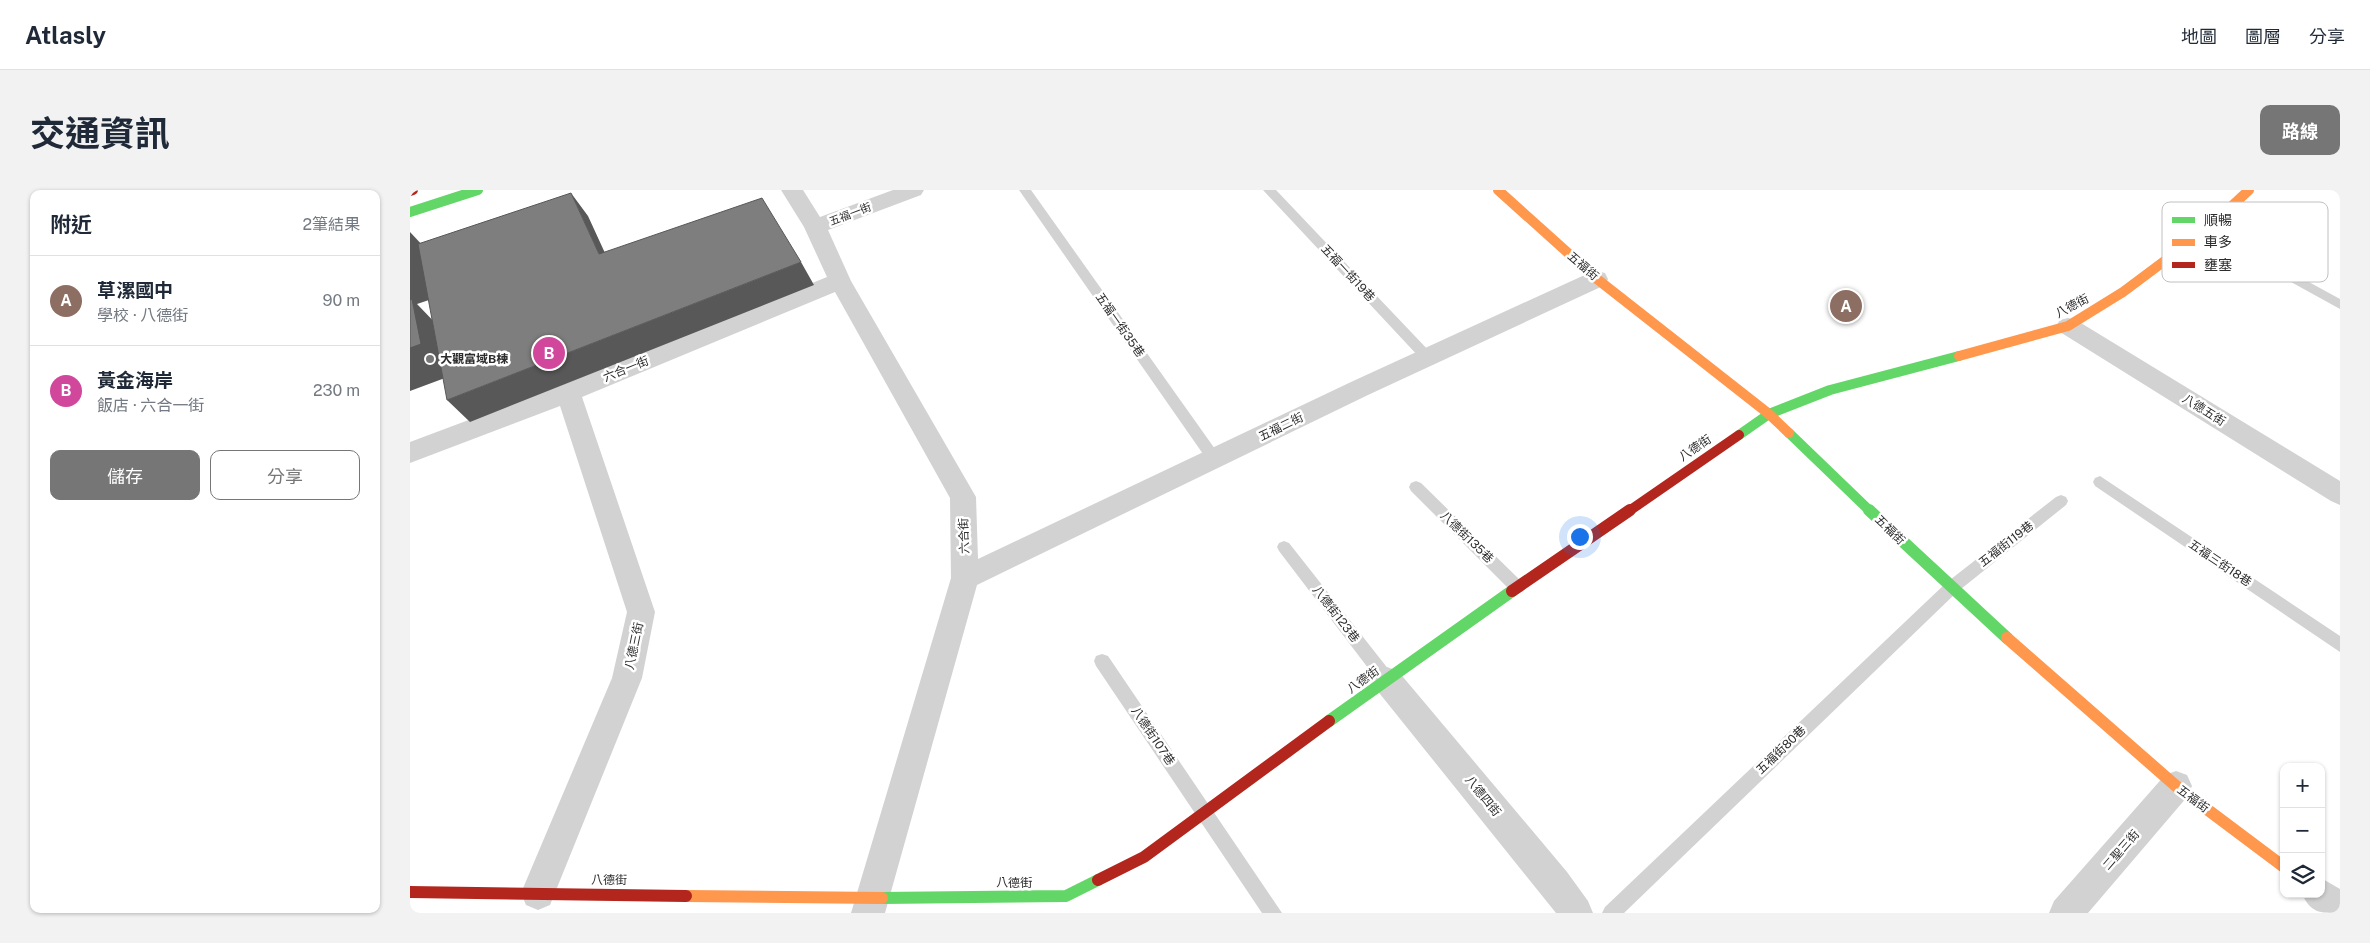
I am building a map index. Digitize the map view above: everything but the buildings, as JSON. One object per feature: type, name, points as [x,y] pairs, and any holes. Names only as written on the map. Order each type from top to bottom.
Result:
[{"type":"street","points":[[410,212],[478,190]]},
{"type":"street","name":"六合街","points":[[792,190],[815,228],[840,281],[963,497],[965,578],[870,905]]},
{"type":"street","name":"五福一街","points":[[815,228],[913,190]]},
{"type":"street","name":"五福街","points":[[1498,190],[1598,279],[1769,414],[1951,588],[2176,786],[2280,864]]},
{"type":"street","name":"八德街","points":[[2236,202],[2249,190]]},
{"type":"street","name":"八德街","points":[[410,892],[538,893],[870,905],[1068,905],[1144,857],[1204,811],[1517,586],[1769,414],[1830,390],[2068,326],[2123,292],[2162,263]]},
{"type":"street","name":"五福二街","points":[[965,578],[1216,460],[1426,356],[1598,279]]},
{"type":"street","name":"六合一街","points":[[410,453],[568,393],[840,281]]},
{"type":"street","name":"八德五街","points":[[2068,326],[2340,494]]},
{"type":"street","name":"八德三街","points":[[538,893],[627,678],[641,612],[568,393]]},
{"type":"street","name":"八德四街","points":[[1387,680],[1555,884],[1576,913]]},
{"type":"street","name":"二聖三街","points":[[2066,913],[2176,786]]},
{"type":"street","points":[[2324,898],[2340,910]]},
{"type":"lane","name":"五福一街35巷","points":[[1026,190],[1216,460]]},
{"type":"lane","name":"五福一街19巷","points":[[1269,190],[1426,356]]},
{"type":"lane","points":[[2299,282],[2340,305]]},
{"type":"lane","name":"五福三街18巷","points":[[2100,482],[2340,645]]},
{"type":"lane","name":"八德街135巷","points":[[1416,487],[1517,586]]},
{"type":"lane","name":"五福街119巷","points":[[1951,588],[2061,502]]},
{"type":"lane","name":"八德街123巷","points":[[1284,548],[1387,680]]},
{"type":"lane","name":"五福街80巷","points":[[1611,913],[1951,588]]},
{"type":"lane","name":"八德街107巷","points":[[1102,661],[1273,913]]},
{"type":"traffic: fast","points":[[410,212],[478,190]]},
{"type":"traffic: fast","points":[[1739,435],[1769,414],[1830,390],[1959,356]]},
{"type":"traffic: fast","points":[[1789,433],[1951,588],[2007,638]]},
{"type":"traffic: fast","points":[[1329,721],[1512,591]]},
{"type":"traffic: fast","points":[[882,898],[1066,896],[1098,880]]},
{"type":"traffic: slow","points":[[1498,190],[1597,279],[1769,414],[1789,433]]},
{"type":"traffic: slow","points":[[2236,202],[2249,190]]},
{"type":"traffic: slow","points":[[1959,356],[2068,326],[2123,292],[2162,263]]},
{"type":"traffic: slow","points":[[2007,638],[2176,786],[2280,864]]},
{"type":"traffic: slow","points":[[686,896],[882,898]]},
{"type":"traffic: jam","points":[[1512,591],[1739,435]]},
{"type":"traffic: jam","points":[[1098,880],[1144,857],[1204,811],[1329,721]]},
{"type":"traffic: jam","points":[[410,892],[686,896]]},
{"type":"place","name":"草漯國中","points":[[1846,306]]},
{"type":"place","name":"黃金海岸","points":[[549,353]]},
{"type":"place","name":"大觀富域B棟","points":[[430,359]]}]
